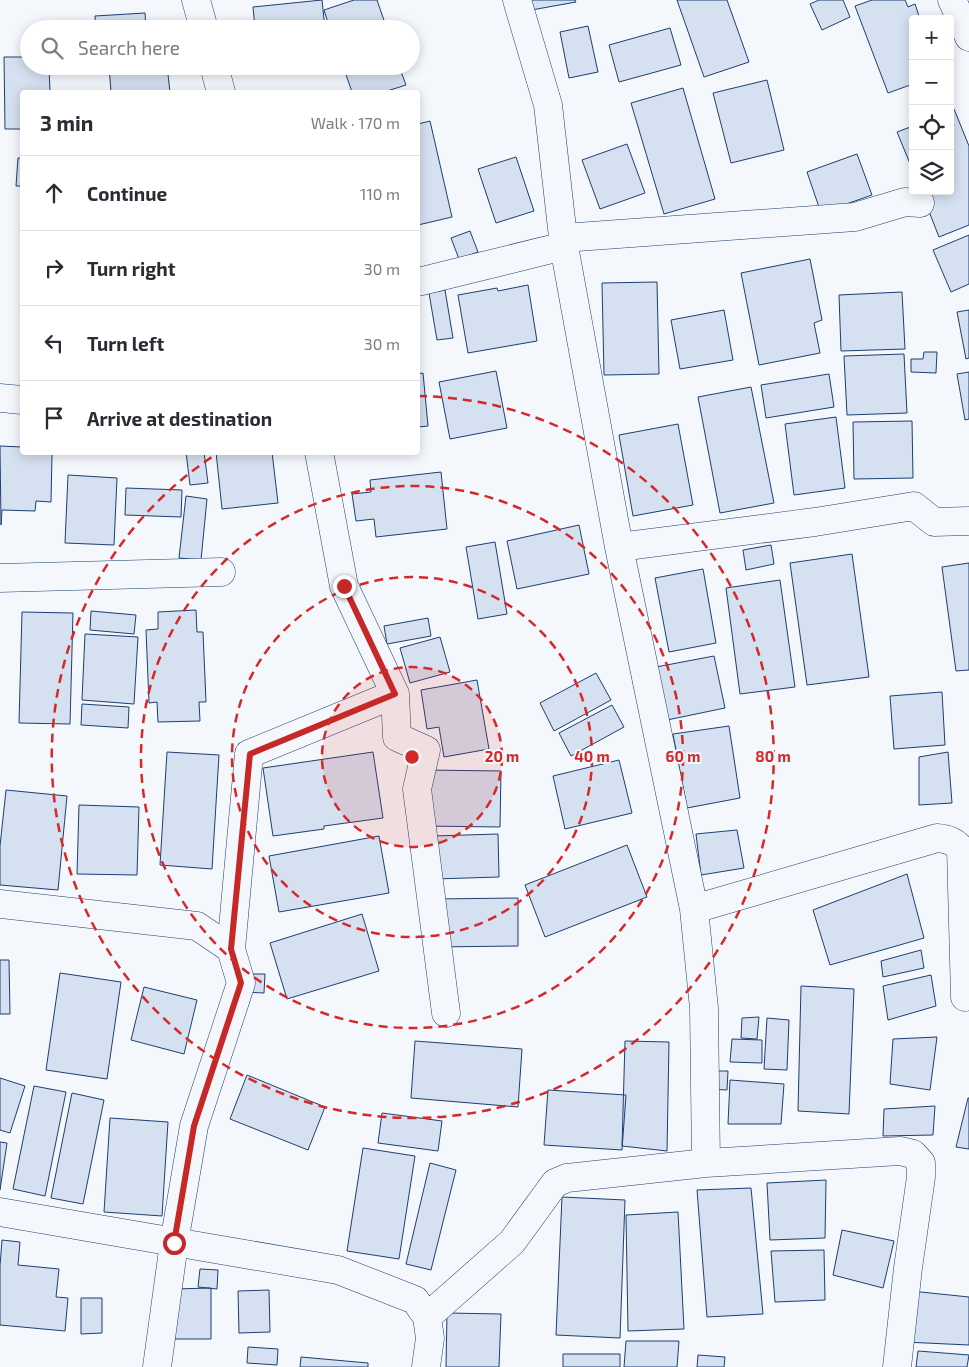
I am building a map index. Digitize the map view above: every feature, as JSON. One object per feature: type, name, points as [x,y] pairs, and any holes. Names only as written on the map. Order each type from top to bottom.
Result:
[{"type":"street","points":[[196,0],[202,20]]},
{"type":"street","points":[[517,0],[548,105],[564,242],[619,546],[694,909],[704,1008],[706,1163]]},
{"type":"street","points":[[952,0],[969,37]]},
{"type":"street","points":[[216,75],[220,90]]},
{"type":"street","points":[[420,281],[564,242],[856,217],[905,202],[920,203]]},
{"type":"street","points":[[0,398],[20,400]]},
{"type":"street","points":[[320,455],[344,586],[395,694],[397,737],[426,750],[417,789],[446,1014]]},
{"type":"street","points":[[619,546],[815,522],[914,506],[934,522],[969,521]]},
{"type":"street","points":[[0,578],[221,572]]},
{"type":"street","points":[[157,1367],[174,1243],[194,1126],[241,983],[231,949],[250,754],[395,694]]},
{"type":"street","points":[[694,909],[937,838],[947,839],[965,848],[965,997]]},
{"type":"street","points":[[0,904],[196,926],[231,949]]},
{"type":"street","points":[[427,1317],[512,1242],[555,1183],[567,1178],[706,1163],[900,1152],[913,1154],[921,1163],[921,1177],[897,1367]]},
{"type":"street","points":[[0,1212],[338,1270],[415,1300],[427,1317],[430,1338],[426,1367]]},
{"type":"building","points":[[322,0],[324,20],[254,20],[253,7]]},
{"type":"building","points":[[354,0],[377,0],[384,20],[327,20],[324,10]]},
{"type":"building","points":[[524,0],[575,0],[576,2],[526,11]]},
{"type":"building","points":[[677,0],[727,0],[749,62],[704,77]]},
{"type":"building","points":[[819,0],[843,0],[850,17],[822,30],[810,4]]},
{"type":"building","points":[[872,0],[905,0],[908,7],[915,4],[919,15],[909,15],[909,85],[888,93],[855,6]]},
{"type":"building","points":[[145,13],[145,20],[95,20],[95,16]]},
{"type":"building","points":[[588,26],[598,72],[569,78],[560,32]]},
{"type":"building","points":[[670,28],[681,65],[619,82],[609,45]]},
{"type":"building","points":[[4,57],[20,57],[20,75],[49,75],[50,90],[20,90],[20,129],[5,129]]},
{"type":"building","points":[[110,75],[168,75],[170,90],[111,90]]},
{"type":"building","points":[[346,75],[402,75],[406,85],[390,90],[351,90]]},
{"type":"building","points":[[767,80],[784,150],[731,163],[713,93]]},
{"type":"building","points":[[683,88],[715,199],[664,214],[631,103]]},
{"type":"building","points":[[954,109],[969,146],[969,225],[939,237],[923,195],[954,195]]},
{"type":"building","points":[[430,121],[452,217],[420,225],[420,124]]},
{"type":"building","points":[[909,128],[909,161],[897,132]]},
{"type":"building","points":[[627,144],[645,193],[600,209],[582,160]]},
{"type":"building","points":[[857,154],[872,195],[821,213],[807,172]]},
{"type":"building","points":[[516,157],[534,211],[496,223],[478,169]]},
{"type":"building","points":[[18,158],[20,158],[20,186],[16,186]]},
{"type":"building","points":[[470,231],[478,252],[459,259],[451,238]]},
{"type":"building","points":[[969,235],[969,284],[951,292],[933,250]]},
{"type":"building","points":[[810,259],[822,320],[814,323],[820,353],[759,365],[741,273]]},
{"type":"building","points":[[657,282],[659,374],[604,375],[602,283]]},
{"type":"building","points":[[528,285],[537,341],[468,353],[458,295],[497,288],[498,291]]},
{"type":"building","points":[[445,290],[453,338],[437,340],[429,293]]},
{"type":"building","points":[[902,292],[905,349],[841,351],[839,295]]},
{"type":"building","points":[[724,310],[733,360],[680,369],[671,320]]},
{"type":"building","points":[[969,310],[969,358],[966,359],[957,312]]},
{"type":"building","points":[[924,352],[937,352],[936,373],[911,372],[911,359],[923,359]]},
{"type":"building","points":[[904,354],[907,413],[847,415],[844,356]]},
{"type":"building","points":[[496,371],[507,428],[450,439],[439,382]]},
{"type":"building","points":[[969,372],[969,419],[965,420],[957,374]]},
{"type":"building","points":[[423,373],[428,426],[420,427],[420,374]]},
{"type":"building","points":[[829,374],[834,407],[766,418],[761,385]]},
{"type":"building","points":[[751,387],[774,503],[720,513],[698,397]]},
{"type":"building","points":[[836,417],[845,488],[794,495],[785,424]]},
{"type":"building","points":[[912,421],[913,478],[854,479],[853,422]]},
{"type":"building","points":[[678,424],[693,505],[633,516],[619,435]]},
{"type":"building","points":[[0,446],[20,447],[20,455],[52,455],[51,502],[36,501],[35,511],[2,510],[1,525]]},
{"type":"building","points":[[186,455],[204,455],[208,483],[190,485]]},
{"type":"building","points":[[216,455],[272,455],[278,503],[222,509]]},
{"type":"building","points":[[441,472],[447,529],[376,537],[374,519],[356,521],[352,494],[371,492],[370,480]]},
{"type":"building","points":[[68,475],[117,478],[114,545],[65,543]]},
{"type":"building","points":[[126,488],[182,490],[181,517],[125,515]]},
{"type":"building","points":[[186,496],[207,499],[201,560],[179,558]]},
{"type":"building","points":[[579,525],[589,574],[517,589],[507,541]]},
{"type":"building","points":[[495,542],[507,614],[478,619],[466,547]]},
{"type":"building","points":[[771,545],[774,564],[746,570],[743,550]]},
{"type":"building","points":[[852,554],[869,677],[807,685],[790,563]]},
{"type":"building","points":[[969,563],[969,670],[956,671],[942,567]]},
{"type":"building","points":[[703,569],[716,643],[669,652],[655,578]]},
{"type":"building","points":[[780,580],[795,687],[740,694],[726,588]]},
{"type":"building","points":[[196,610],[197,632],[203,632],[206,702],[199,702],[200,721],[158,722],[157,702],[149,703],[146,630],[158,629],[158,612]]},
{"type":"building","points":[[91,611],[136,615],[134,634],[90,630]]},
{"type":"building","points":[[22,612],[73,613],[70,724],[19,723]]},
{"type":"building","points":[[428,618],[431,636],[387,644],[384,626]]},
{"type":"building","points":[[85,634],[138,637],[134,704],[82,700]]},
{"type":"building","points":[[440,637],[450,672],[410,683],[400,648]]},
{"type":"building","points":[[714,656],[725,708],[667,720],[656,667]]},
{"type":"building","points":[[596,673],[611,700],[554,731],[540,703]]},
{"type":"building","points":[[477,680],[489,749],[444,757],[439,727],[427,729],[421,690]]},
{"type":"building","points":[[942,692],[945,745],[894,749],[890,696]]},
{"type":"building","points":[[82,704],[129,707],[128,728],[81,725]]},
{"type":"building","points":[[612,705],[624,727],[571,756],[559,733]]},
{"type":"building","points":[[729,726],[740,798],[687,808],[673,734]]},
{"type":"building","points":[[167,752],[219,755],[212,869],[160,865]]},
{"type":"building","points":[[373,752],[383,818],[324,826],[324,829],[273,836],[263,768]]},
{"type":"building","points":[[948,752],[952,803],[919,805],[919,757]]},
{"type":"building","points":[[619,760],[632,813],[565,829],[553,776]]},
{"type":"building","points":[[426,770],[501,771],[500,827],[425,826]]},
{"type":"building","points":[[6,790],[67,796],[58,890],[0,885],[0,846]]},
{"type":"building","points":[[79,805],[139,807],[137,875],[77,874]]},
{"type":"building","points":[[737,830],[744,868],[701,875],[696,834]]},
{"type":"building","points":[[498,834],[499,877],[434,879],[433,836]]},
{"type":"building","points":[[379,836],[389,893],[279,912],[269,856]]},
{"type":"building","points":[[627,845],[647,897],[545,937],[525,885]]},
{"type":"building","points":[[907,874],[924,938],[830,965],[813,910]]},
{"type":"building","points":[[518,898],[518,946],[434,947],[433,899]]},
{"type":"building","points":[[362,914],[379,971],[287,999],[270,943]]},
{"type":"building","points":[[921,950],[924,968],[883,977],[881,961]]},
{"type":"building","points":[[0,960],[9,960],[10,1014],[0,1014]]},
{"type":"building","points":[[60,973],[121,982],[107,1079],[46,1070]]},
{"type":"building","points":[[243,974],[265,974],[264,993],[243,992]]},
{"type":"building","points":[[931,975],[936,1006],[888,1020],[883,986]]},
{"type":"building","points":[[801,986],[854,989],[849,1114],[798,1111]]},
{"type":"building","points":[[144,987],[197,1000],[184,1054],[131,1040]]},
{"type":"building","points":[[759,1017],[757,1039],[741,1038],[742,1018]]},
{"type":"building","points":[[767,1018],[789,1020],[787,1070],[764,1069]]},
{"type":"building","points":[[937,1037],[930,1090],[890,1084],[893,1039]]},
{"type":"building","points":[[732,1039],[762,1040],[762,1063],[730,1062]]},
{"type":"building","points":[[415,1041],[522,1049],[518,1107],[411,1098]]},
{"type":"building","points":[[625,1041],[669,1042],[667,1151],[622,1146]]},
{"type":"building","points":[[709,1071],[728,1071],[727,1090],[708,1089]]},
{"type":"building","points":[[247,1075],[325,1107],[308,1150],[230,1119]]},
{"type":"building","points":[[0,1078],[25,1086],[10,1133],[0,1130]]},
{"type":"building","points":[[730,1080],[784,1084],[781,1124],[728,1124]]},
{"type":"building","points":[[34,1086],[66,1092],[45,1196],[13,1189]]},
{"type":"building","points":[[548,1090],[626,1095],[622,1150],[544,1145]]},
{"type":"building","points":[[72,1093],[104,1100],[83,1204],[51,1198]]},
{"type":"building","points":[[969,1098],[969,1149],[956,1147]]},
{"type":"building","points":[[935,1106],[933,1135],[883,1136],[884,1109]]},
{"type":"building","points":[[382,1113],[442,1121],[438,1151],[378,1143]]},
{"type":"building","points":[[110,1118],[168,1122],[162,1216],[104,1212]]},
{"type":"building","points":[[0,1142],[7,1143],[0,1190]]},
{"type":"building","points":[[363,1148],[415,1156],[399,1259],[347,1251]]},
{"type":"building","points":[[430,1163],[456,1170],[431,1270],[406,1264]]},
{"type":"building","points":[[826,1180],[825,1238],[770,1240],[767,1183]]},
{"type":"building","points":[[751,1188],[763,1314],[707,1317],[697,1190]]},
{"type":"building","points":[[562,1197],[625,1200],[620,1338],[556,1335]]},
{"type":"building","points":[[678,1212],[684,1329],[628,1331],[626,1215]]},
{"type":"building","points":[[842,1230],[894,1241],[883,1288],[833,1275]]},
{"type":"building","points":[[2,1240],[20,1242],[18,1265],[59,1269],[56,1297],[68,1298],[65,1331],[0,1325]]},
{"type":"building","points":[[824,1250],[825,1300],[775,1302],[771,1251]]},
{"type":"building","points":[[200,1269],[218,1270],[217,1289],[198,1287]]},
{"type":"building","points":[[211,1288],[211,1339],[173,1339],[173,1289]]},
{"type":"building","points":[[269,1290],[270,1332],[239,1333],[238,1291]]},
{"type":"building","points":[[911,1291],[969,1297],[969,1345],[904,1342]]},
{"type":"building","points":[[81,1298],[102,1298],[102,1333],[81,1334]]},
{"type":"building","points":[[447,1313],[501,1314],[499,1367],[446,1367]]},
{"type":"building","points":[[626,1341],[679,1341],[677,1367],[624,1367]]},
{"type":"building","points":[[248,1347],[278,1349],[277,1365],[247,1363]]},
{"type":"building","points":[[918,1351],[969,1355],[967,1367],[916,1367]]},
{"type":"building","points":[[563,1354],[620,1354],[620,1367],[563,1367]]},
{"type":"building","points":[[698,1355],[725,1357],[724,1367],[697,1367]]},
{"type":"building","points":[[301,1357],[368,1363],[368,1367],[300,1367]]},
{"type":"route","points":[[174,1243],[194,1126],[241,983],[231,949],[250,754],[395,694],[344,586]]}]
